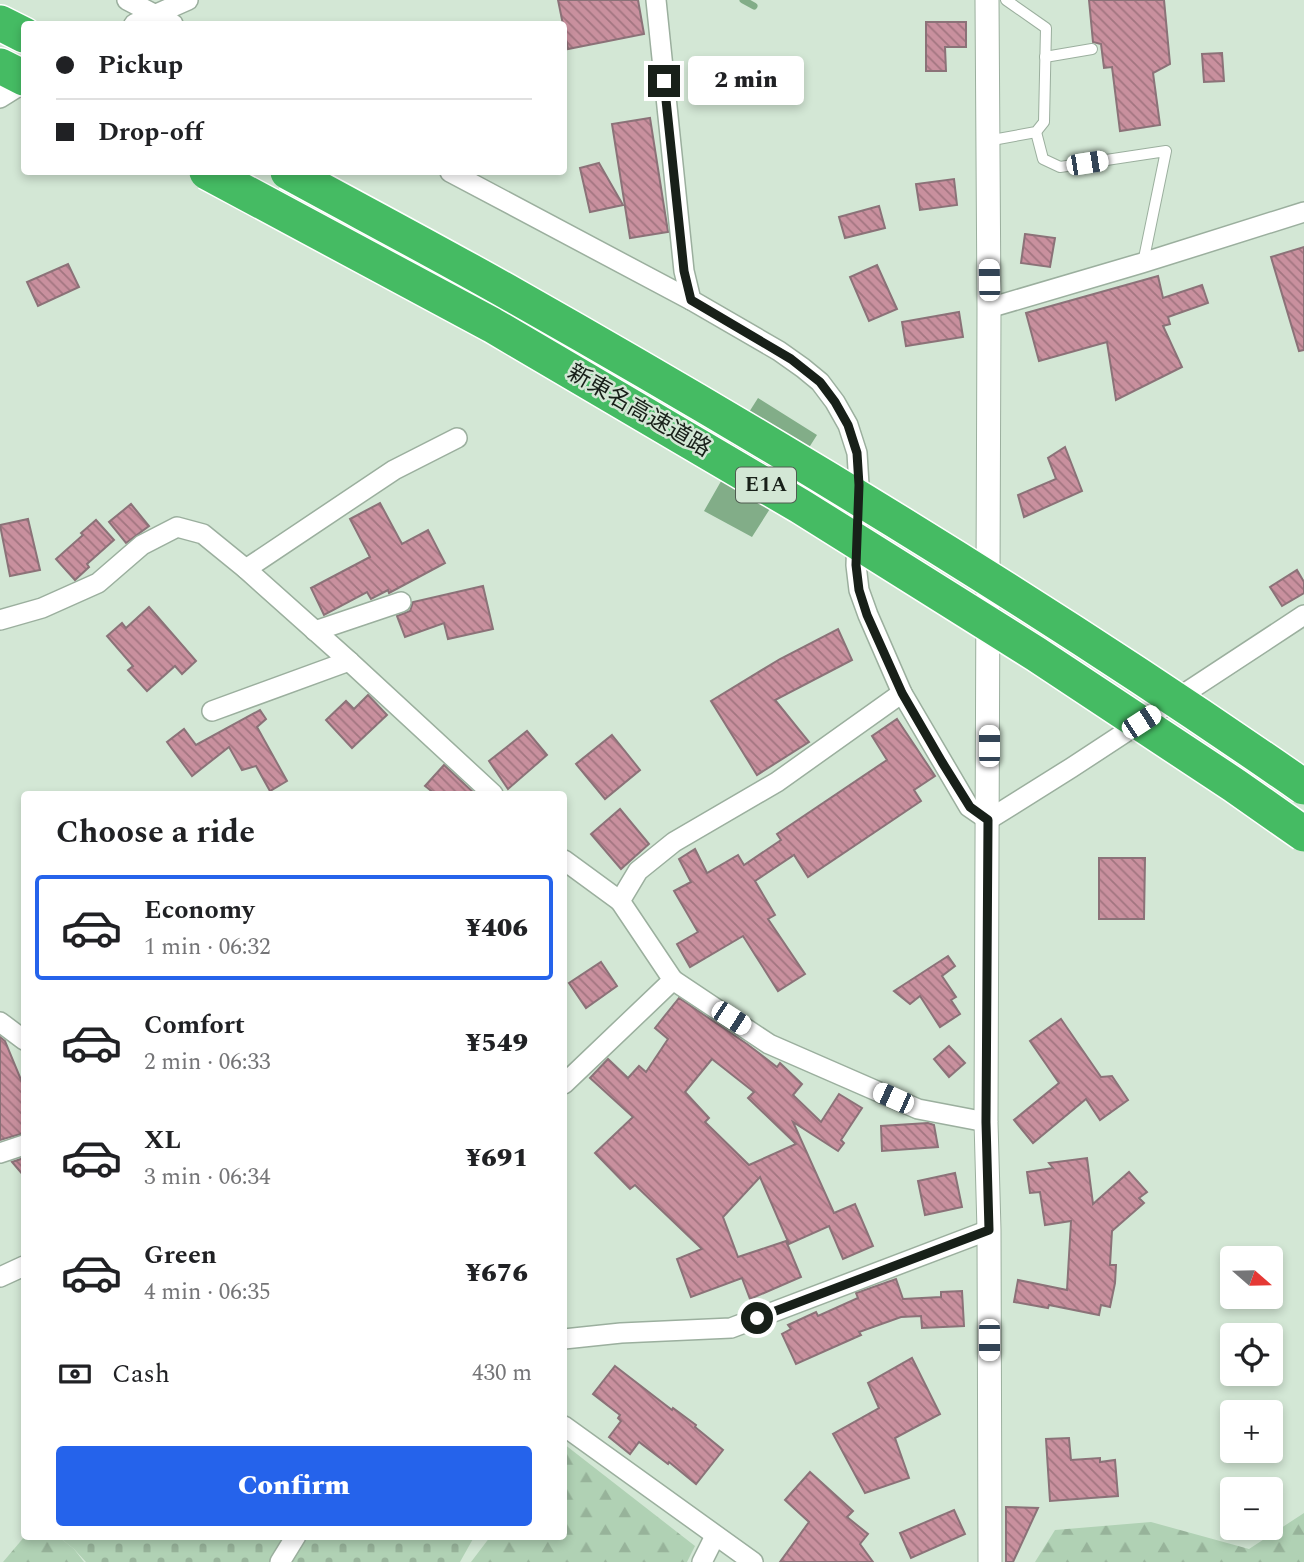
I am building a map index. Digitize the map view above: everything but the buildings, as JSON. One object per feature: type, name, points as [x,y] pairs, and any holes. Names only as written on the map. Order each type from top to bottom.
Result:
[{"type":"highway","points":[[0,23],[21,34]]},
{"type":"highway","points":[[0,66],[21,79]]},
{"type":"highway","name":"新東名高速道路","points":[[213,175],[492,326],[800,506],[1036,654],[1304,834]]},
{"type":"highway","name":"新東名高速道路","points":[[293,175],[513,295],[819,473],[1053,619],[1304,787]]},
{"type":"street","points":[[127,0],[167,21]]},
{"type":"street","points":[[141,21],[188,0]]},
{"type":"street","points":[[656,0],[684,271],[691,300]]},
{"type":"street","points":[[987,0],[989,308],[986,1122],[990,1562]]},
{"type":"street","points":[[0,97],[21,83]]},
{"type":"street","points":[[456,175],[691,300],[779,351],[820,382],[848,425],[857,453],[859,485],[856,565],[859,590],[867,615],[902,693],[970,807],[988,820]]},
{"type":"street","points":[[989,308],[1304,212]]},
{"type":"street","points":[[246,569],[394,470],[457,438]]},
{"type":"street","points":[[0,620],[42,608],[98,583],[142,545],[177,527],[203,534],[349,661],[490,791]]},
{"type":"street","points":[[315,631],[401,602]]},
{"type":"street","points":[[988,820],[1304,615]]},
{"type":"street","points":[[212,711],[349,661]]},
{"type":"street","points":[[620,901],[638,871],[674,842],[776,782],[902,693]]},
{"type":"street","points":[[567,862],[620,901],[673,980],[769,1044],[918,1110],[986,1122]]},
{"type":"street","points":[[567,1081],[673,980]]},
{"type":"street","points":[[0,1022],[21,1038]]},
{"type":"street","points":[[0,1153],[21,1146]]},
{"type":"street","points":[[567,1339],[621,1333],[731,1328],[989,1230]]},
{"type":"street","points":[[0,1277],[21,1267]]},
{"type":"street","points":[[567,1428],[753,1562]]},
{"type":"street","points":[[702,1562],[715,1536]]},
{"type":"street","points":[[279,1562],[293,1540]]},
{"type":"lane","points":[[987,141],[1036,132],[1044,122],[1046,28],[1006,0]]},
{"type":"lane","points":[[1045,57],[1092,49]]},
{"type":"lane","points":[[1036,132],[1043,159],[1060,167],[1166,151],[1142,263]]},
{"type":"green space","points":[[567,1446],[695,1546],[687,1562],[471,1562],[488,1540],[567,1540]]},
{"type":"green space","points":[[1304,1513],[1304,1562],[1035,1562],[1055,1530],[1151,1522],[1249,1549],[1263,1540],[1283,1540],[1283,1527]]},
{"type":"green space","points":[[22,1540],[63,1540],[84,1562],[3,1562]]},
{"type":"green space","points":[[63,1540],[472,1540],[460,1562],[86,1562]]},
{"type":"shaded area","points":[[758,398],[817,435],[752,537],[704,511],[724,476],[713,469]]},
{"type":"waterway","points":[[743,0],[754,6]]},
{"type":"route","points":[[664,81],[684,271],[691,300],[791,359],[820,382],[835,402],[848,425],[857,453],[859,485],[856,565],[859,590],[867,615],[902,693],[942,762],[970,807],[988,820],[986,1122],[989,1230],[757,1318]]}]
